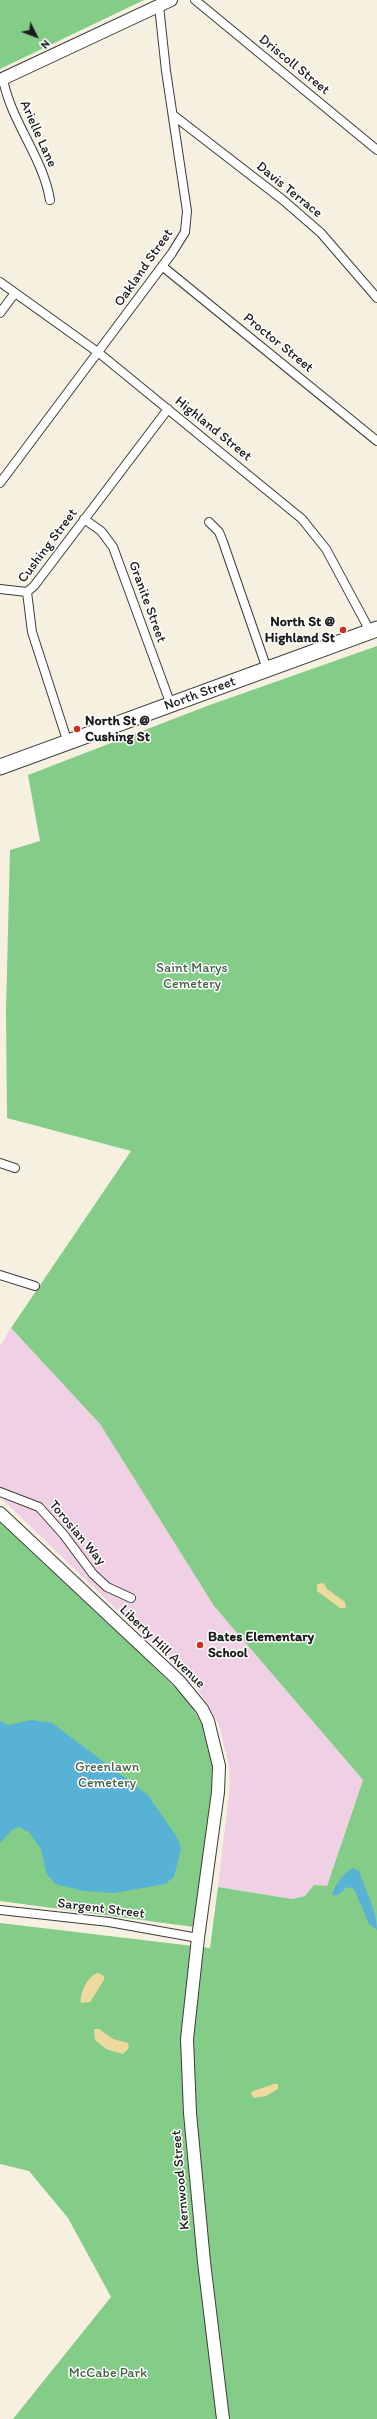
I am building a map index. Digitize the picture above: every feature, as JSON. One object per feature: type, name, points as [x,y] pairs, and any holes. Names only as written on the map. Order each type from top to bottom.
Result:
[{"type":"highway","name":"North Street","points":[[0,767],[374,630]]},
{"type":"main road","points":[[1,80],[165,2]]},
{"type":"main road","name":"Liberty Hill Avenue","points":[[0,1513],[161,1663],[191,1694],[208,1721],[219,1766],[218,1792],[198,1938]]},
{"type":"main road","name":"Kernwood Street","points":[[198,1938],[187,2039],[190,2114],[204,2262],[224,2419]]},
{"type":"street","name":"Driscoll Street","points":[[195,0],[377,150]]},
{"type":"street","name":"Oakland Street","points":[[0,483],[99,353],[181,239],[187,225],[187,211],[173,116],[165,2]]},
{"type":"street","name":"Arielle Lane","points":[[1,80],[15,118],[31,148],[46,185],[50,200]]},
{"type":"street","name":"Davis Terrace","points":[[173,116],[283,200],[321,233],[377,298]]},
{"type":"street","name":"Proctor Street","points":[[162,266],[377,441]]},
{"type":"street","name":"Highland Street","points":[[0,282],[99,353],[311,527],[326,549],[374,630]]},
{"type":"street","points":[[0,313],[15,293]]},
{"type":"street","name":"Cushing Street","points":[[68,743],[32,632],[28,592],[168,409]]},
{"type":"street","name":"Granite Street","points":[[84,519],[101,531],[113,547],[171,705]]},
{"type":"street","points":[[209,522],[218,532],[223,542],[267,669]]},
{"type":"street","points":[[0,589],[28,592]]},
{"type":"street","points":[[0,1163],[15,1168]]},
{"type":"street","points":[[0,1275],[35,1286]]},
{"type":"street","name":"Torosian Way","points":[[0,1492],[39,1506],[64,1535],[93,1574],[107,1586],[131,1598]]},
{"type":"street","name":"Sargent Street","points":[[0,1910],[109,1922],[198,1938]]},
{"type":"shaded area","name":"Bates Elementary School","points":[[11,1328],[100,1424],[214,1606],[363,1780],[327,1886],[305,1896],[292,1899],[218,1887],[230,1785],[229,1766],[219,1725],[210,1708],[194,1684],[0,1497],[0,1346]]},
{"type":"green space","points":[[0,0],[144,0],[0,69]]},
{"type":"green space","points":[[377,646],[377,2419],[13,2419],[111,2297],[68,2218],[29,2171],[0,2164],[0,1923],[210,1948],[218,1887],[292,1899],[305,1896],[314,1885],[327,1886],[363,1780],[214,1606],[100,1424],[11,1328],[131,1151],[7,1118],[6,1011],[10,850],[40,841],[28,775],[207,706]]},
{"type":"green space","name":"Greenlawn Cemetery","points":[[0,1518],[188,1700],[208,1735],[214,1774],[194,1927],[0,1901]]},
{"type":"sand","points":[[324,1583],[327,1589],[345,1602],[346,1608],[340,1608],[317,1591],[317,1584]]},
{"type":"sand","points":[[98,1973],[104,1976],[104,1980],[90,2002],[81,2003],[81,1995],[85,1985],[94,1974]]},
{"type":"sand","points":[[94,2029],[99,2029],[113,2039],[128,2043],[129,2048],[123,2054],[106,2049],[95,2040]]},
{"type":"sand","points":[[278,2084],[278,2089],[266,2096],[254,2098],[251,2094],[253,2091]]},
{"type":"water","points":[[31,1720],[52,1723],[148,1795],[178,1839],[181,1849],[174,1877],[165,1884],[114,1893],[84,1891],[55,1884],[46,1873],[41,1849],[29,1832],[19,1827],[13,1829],[0,1843],[0,1721],[8,1725]]},
{"type":"water","points":[[353,1868],[359,1871],[373,1908],[377,1930],[369,1924],[354,1889],[347,1887],[338,1895],[332,1895],[340,1880]]},
{"type":"place","name":"North St @ Highland St","points":[[343,630]]},
{"type":"place","name":"North St @ Cushing St","points":[[77,729]]},
{"type":"place","name":"Bates Elementary School","points":[[200,1645]]},
{"type":"park label","name":"Saint Marys Cemetery","points":[[192,976]]},
{"type":"park label","name":"McCabe Park","points":[[108,2373]]}]
